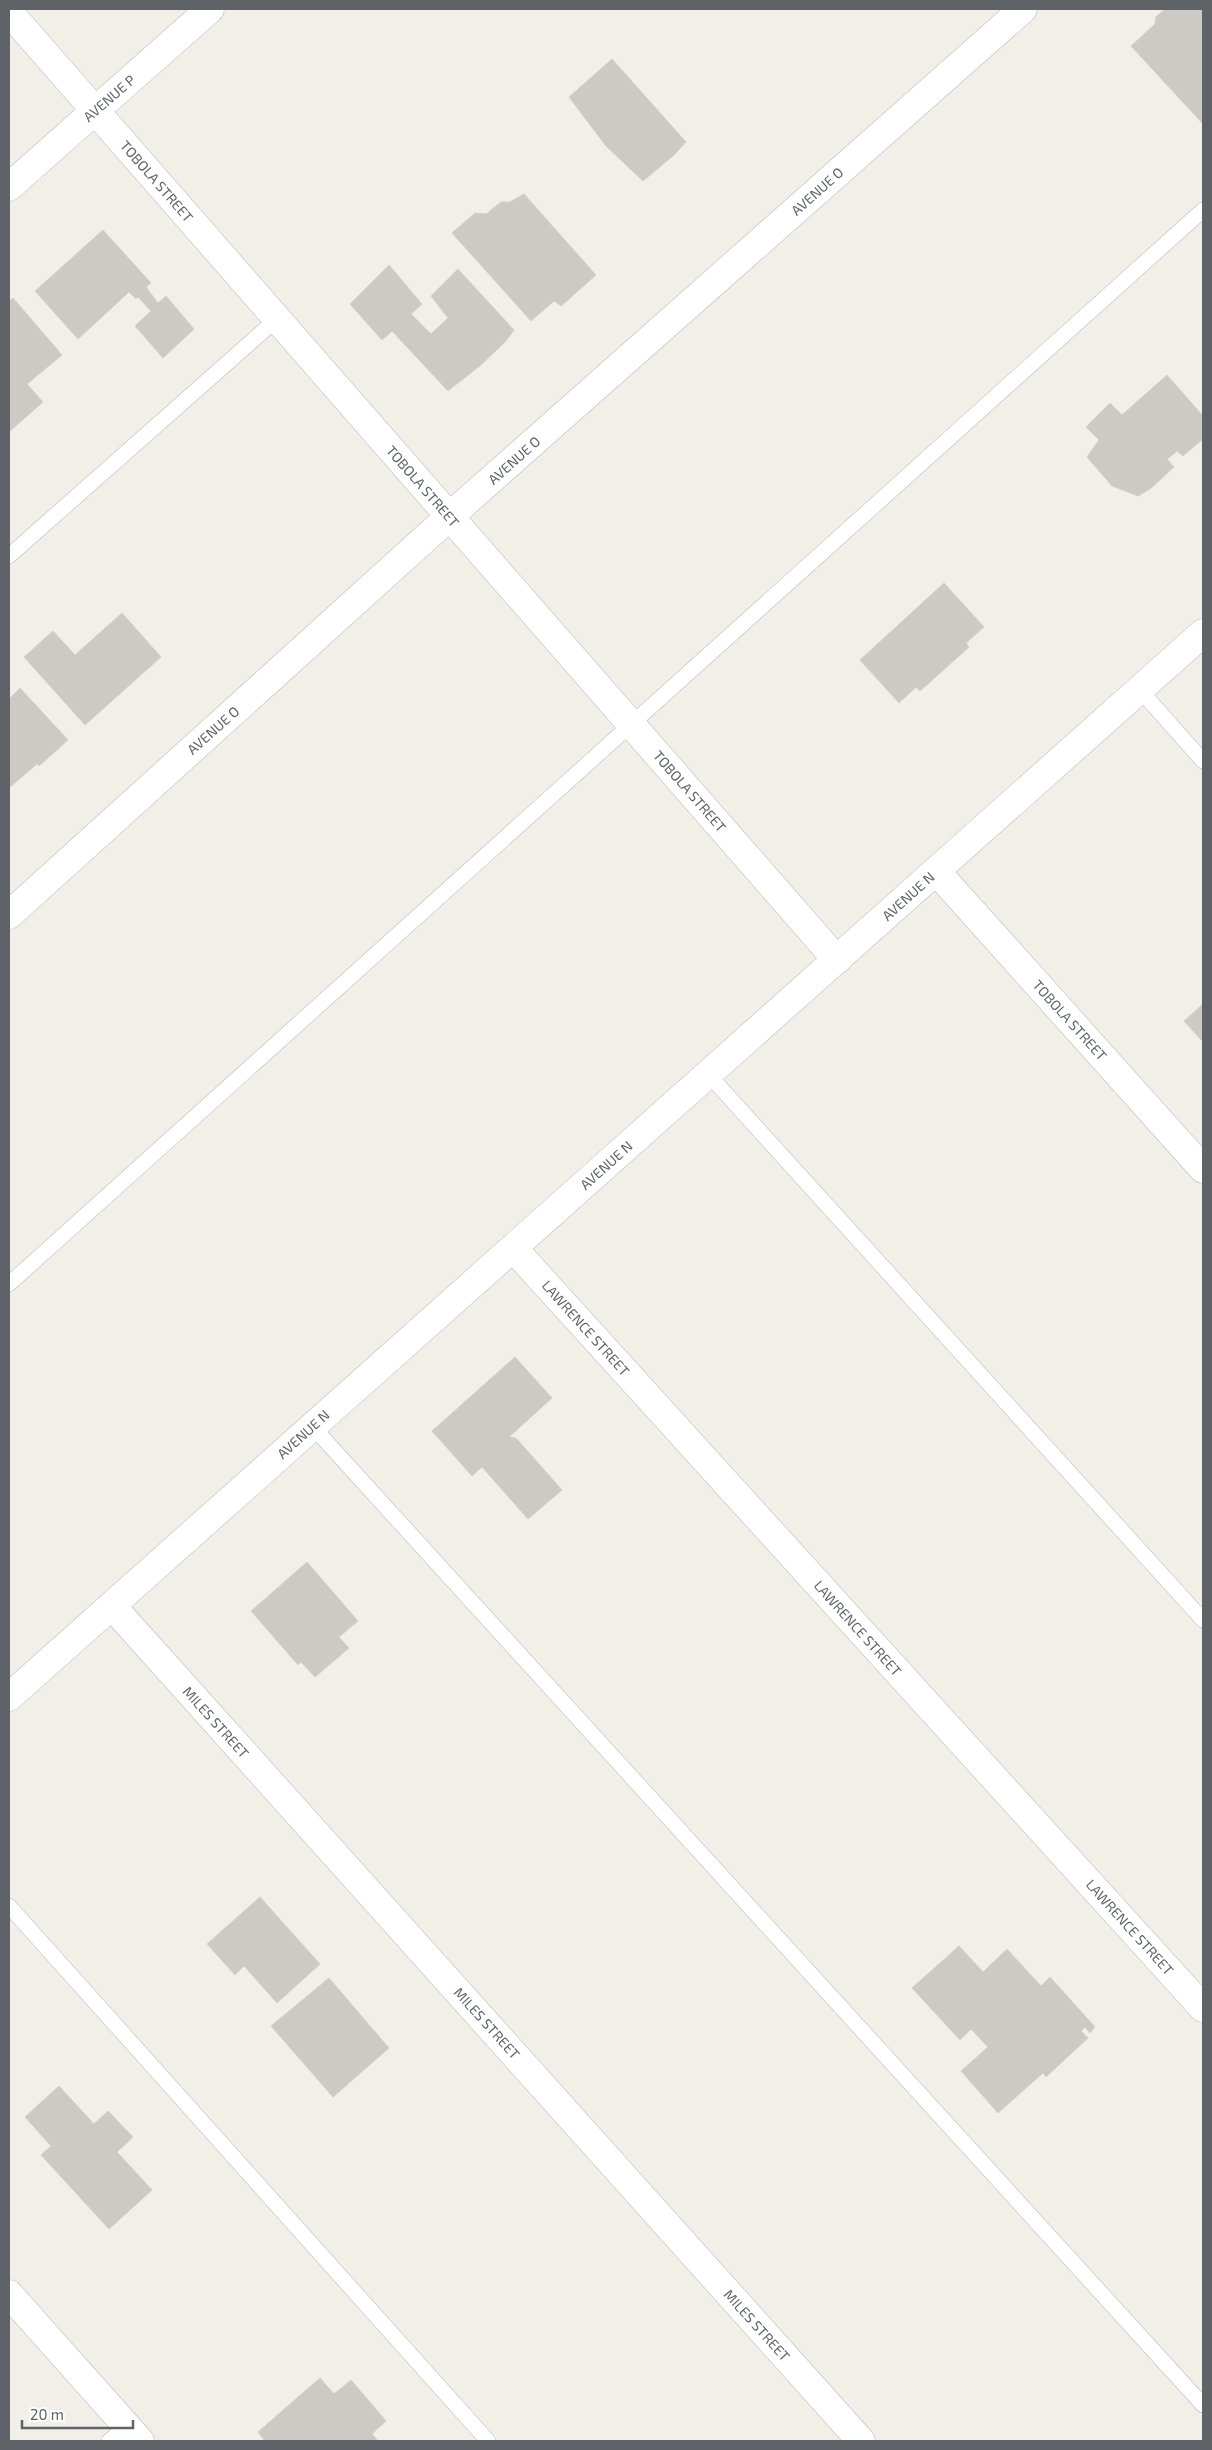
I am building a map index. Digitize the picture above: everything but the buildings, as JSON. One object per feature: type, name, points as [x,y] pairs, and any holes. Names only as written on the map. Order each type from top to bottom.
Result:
[{"type":"street","name":"AVENUE P","points":[[9,187],[210,9]]},
{"type":"street","name":"AVENUE O","points":[[9,915],[450,516],[1023,9]]},
{"type":"street","name":"TOBOLA STREET","points":[[9,12],[837,960]]},
{"type":"street","name":"AVENUE N","points":[[9,1697],[1203,633]]},
{"type":"street","name":"TOBOLA STREET","points":[[936,871],[1203,1169]]},
{"type":"street","name":"LAWRENCE STREET","points":[[513,1248],[1203,2008]]},
{"type":"street","name":"MILES STREET","points":[[112,1606],[861,2441]]},
{"type":"street","points":[[11,2300],[125,2436]]},
{"type":"lane","points":[[9,1284],[1203,210]]},
{"type":"lane","points":[[9,556],[278,318]]},
{"type":"lane","points":[[1140,690],[1203,761]]},
{"type":"lane","points":[[708,1074],[1203,1620]]},
{"type":"lane","points":[[312,1426],[1203,2405]]},
{"type":"lane","points":[[9,1906],[488,2441]]}]
